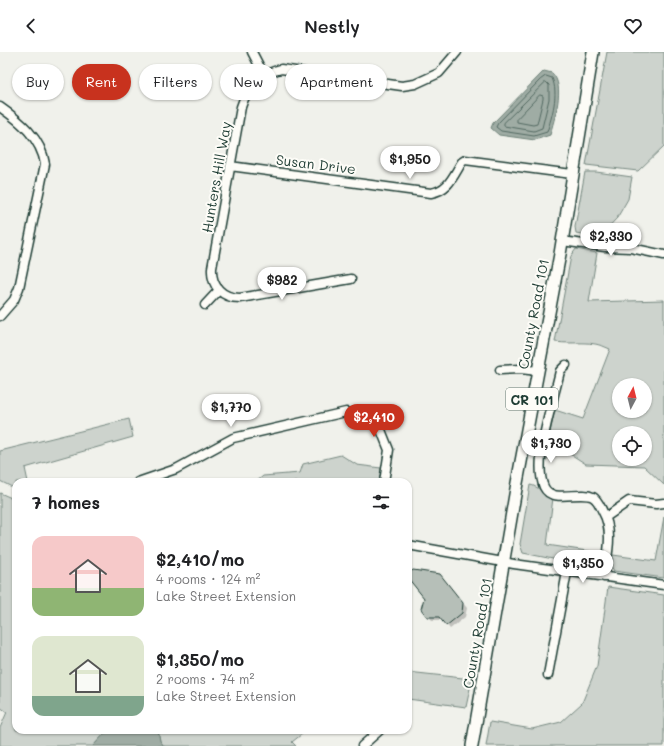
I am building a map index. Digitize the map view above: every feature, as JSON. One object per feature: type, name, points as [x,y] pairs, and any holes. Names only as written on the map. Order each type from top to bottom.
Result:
[{"type":"main road","name":"County Road 101","points":[[472,746],[562,241],[593,52]]},
{"type":"street","points":[[252,52],[258,64]]},
{"type":"street","name":"Hunters Hill Way","points":[[277,70],[281,69],[294,70],[402,86],[415,84],[439,73],[457,52]]},
{"type":"street","name":"Hunters Hill Way","points":[[219,290],[214,284],[212,268],[243,100]]},
{"type":"street","points":[[0,107],[16,119],[36,140],[41,148],[45,164],[19,288],[14,300],[0,316]]},
{"type":"street","name":"Susan Drive","points":[[230,166],[431,193],[439,192],[446,187],[462,162],[465,160],[572,174]]},
{"type":"street","points":[[562,241],[605,247],[631,248],[664,255]]},
{"type":"street","points":[[205,305],[219,290],[228,296],[240,298],[351,279]]},
{"type":"street","points":[[566,365],[560,371],[542,450],[541,470],[544,487],[552,494],[559,496],[593,497],[598,501],[606,517],[609,537],[604,577]]},
{"type":"street","points":[[500,370],[520,369],[538,371]]},
{"type":"street","points":[[152,478],[176,469],[233,438],[336,412],[356,413],[374,422],[382,430],[389,450],[385,478]]},
{"type":"street","points":[[606,517],[629,501],[656,504],[664,503]]},
{"type":"street","points":[[412,546],[504,563],[664,585]]},
{"type":"street","points":[[548,675],[567,572]]},
{"type":"street","points":[[362,746],[376,734]]},
{"type":"shaded area","points":[[607,52],[664,52],[664,146],[638,171],[586,165]]},
{"type":"shaded area","points":[[585,172],[632,177],[628,199],[617,218],[599,237],[576,233],[575,227]]},
{"type":"shaded area","points":[[576,249],[597,253],[589,302],[664,300],[664,485],[644,466],[652,466],[652,426],[612,426],[612,465],[586,464],[564,450],[545,460],[555,410],[583,419],[610,349],[589,343],[555,342],[571,256]]},
{"type":"shaded area","points":[[129,419],[133,437],[25,468],[27,478],[12,478],[12,487],[0,481],[0,451]]},
{"type":"shaded area","points":[[341,455],[357,465],[381,468],[380,478],[261,478],[263,476],[300,473],[303,464]]},
{"type":"shaded area","points":[[530,485],[536,487],[553,498],[547,545],[601,553],[598,565],[593,567],[523,553],[520,544]]},
{"type":"shaded area","points":[[0,493],[12,498],[12,734],[104,734],[93,746],[0,746],[0,728],[7,712],[0,707]]},
{"type":"shaded area","points":[[664,517],[664,578],[614,571],[611,566],[613,555],[656,561]]},
{"type":"shaded area","points":[[608,587],[664,595],[664,746],[486,746],[490,722],[532,729],[561,722],[582,703],[597,666]]},
{"type":"shaded area","points":[[412,672],[472,679],[466,707],[412,700]]},
{"type":"shaded area","points":[[159,734],[302,734],[292,742],[296,746],[164,746],[160,741]]},
{"type":"water","points":[[544,71],[552,73],[556,79],[559,94],[550,135],[535,140],[499,135],[491,128],[493,123]]},
{"type":"water","points":[[104,734],[159,734],[160,741],[164,746],[93,746]]},
{"type":"building","points":[[412,571],[440,574],[463,603],[462,613],[446,626],[439,617],[427,617],[421,609],[424,598],[412,583]]}]
